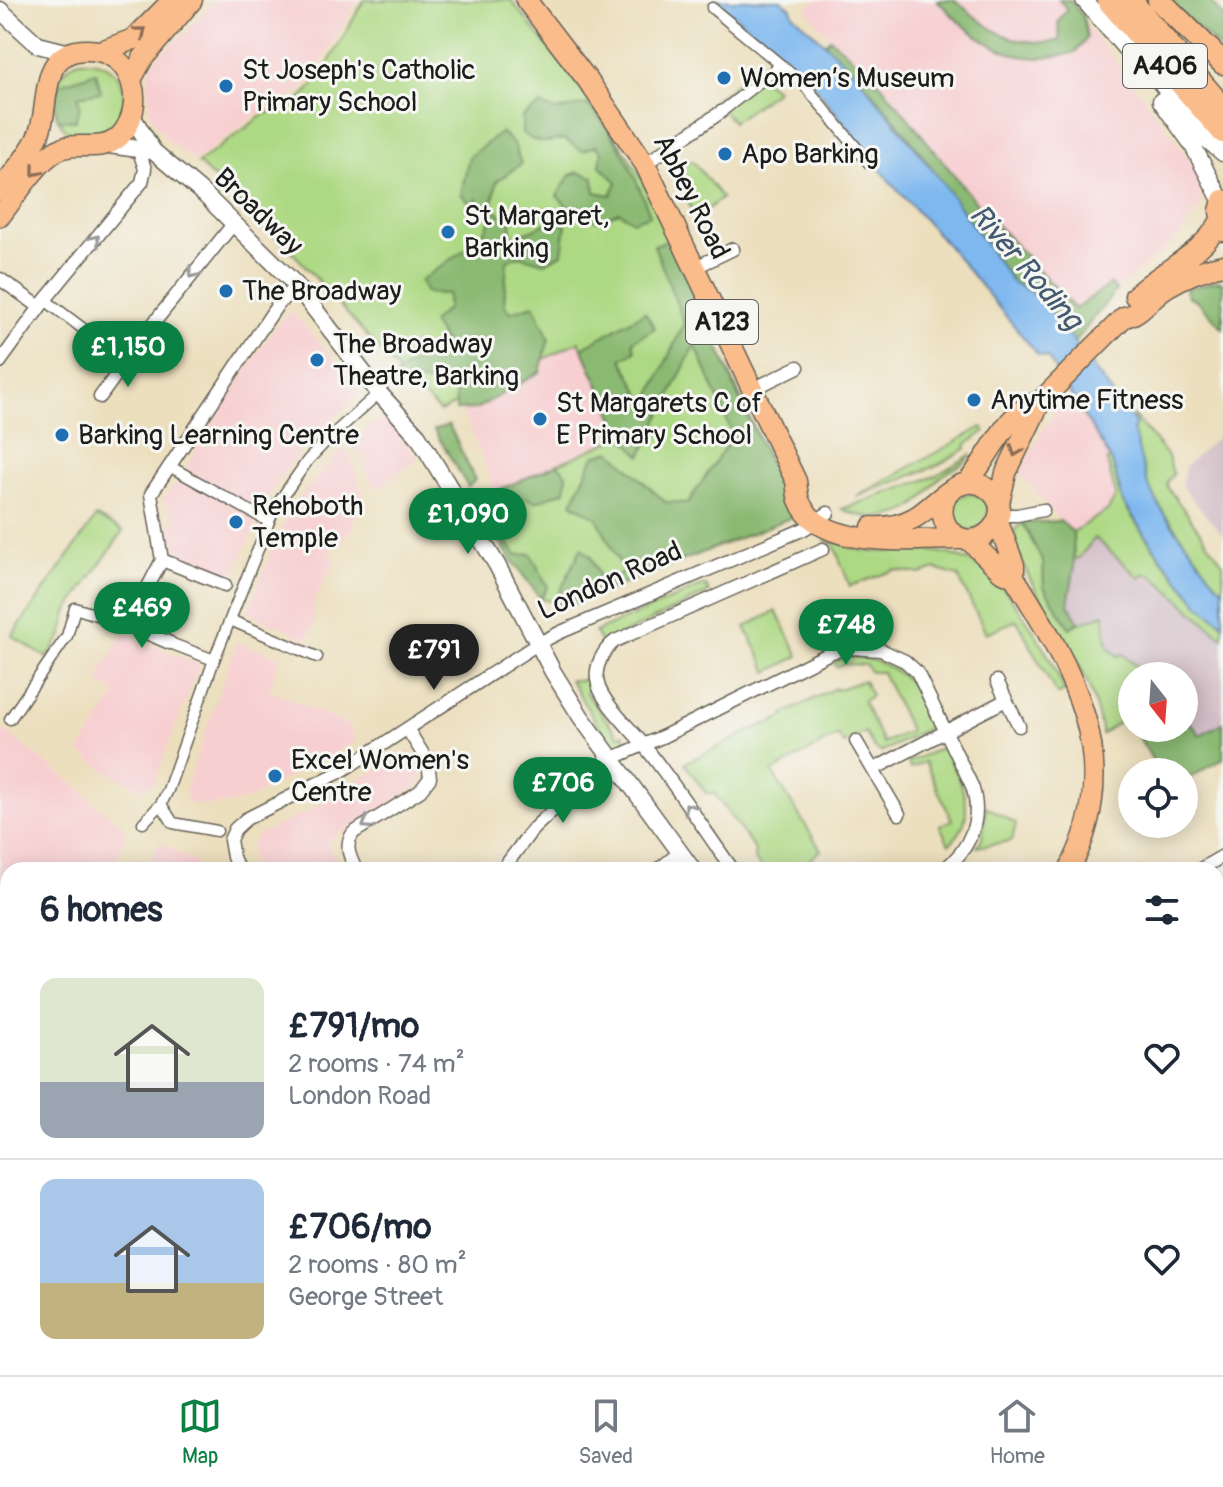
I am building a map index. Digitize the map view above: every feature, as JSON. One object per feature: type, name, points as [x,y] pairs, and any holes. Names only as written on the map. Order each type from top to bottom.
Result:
[{"type":"highway","name":"A406","points":[[1108,0],[1223,132]]},
{"type":"highway","name":"A406","points":[[1130,0],[1223,108]]},
{"type":"highway","name":"A406","points":[[1159,0],[1223,63]]},
{"type":"main road","points":[[101,51],[134,39],[173,0]]},
{"type":"main road","points":[[0,216],[43,162],[57,150],[109,145],[119,136],[132,116],[132,78],[143,58],[192,0]]},
{"type":"main road","name":"Abbey Road","points":[[526,0],[589,82],[645,164],[796,481],[799,500],[823,517]]},
{"type":"main road","points":[[0,190],[36,140],[53,69],[70,53],[101,51],[116,58],[132,78]]},
{"type":"main road","points":[[45,100],[61,136],[78,147]]},
{"type":"main road","points":[[823,517],[832,530],[858,538],[966,539],[983,536],[999,513],[1006,473],[1040,402],[1124,317],[1127,305],[1141,291],[1159,275],[1200,249],[1222,214]]},
{"type":"main road","points":[[1124,317],[1132,316],[1160,291],[1182,278],[1223,265]]},
{"type":"main road","points":[[823,517],[865,527],[896,525],[913,519],[955,487],[968,482],[1014,419],[1030,403],[1040,402]]},
{"type":"main road","points":[[968,482],[983,486],[999,513],[1014,565],[1014,577],[1070,673],[1082,701],[1091,740],[1091,803],[1085,833],[1072,862]]},
{"type":"main road","points":[[947,494],[942,507],[943,521],[952,533],[966,539],[1001,571],[1014,577]]},
{"type":"street","points":[[1084,0],[1150,77],[1156,77],[1205,138],[1223,153]]},
{"type":"street","points":[[712,8],[806,87],[869,163]]},
{"type":"street","points":[[0,10],[44,48],[70,53]]},
{"type":"street","points":[[34,41],[42,58],[45,100]]},
{"type":"street","points":[[645,164],[721,112],[781,65]]},
{"type":"street","points":[[1150,77],[1149,83],[1192,144],[1222,214]]},
{"type":"street","points":[[0,362],[142,182],[146,151],[132,116]]},
{"type":"street","points":[[109,145],[146,151]]},
{"type":"street","name":"Broadway","points":[[146,151],[234,223],[296,285],[379,393],[418,436],[497,565],[553,672],[610,760],[687,862]]},
{"type":"street","points":[[100,397],[153,324],[234,223]]},
{"type":"street","points":[[696,267],[733,249]]},
{"type":"street","points":[[0,279],[43,304],[126,361]]},
{"type":"street","points":[[128,625],[162,560],[151,494],[276,307],[296,285]]},
{"type":"street","points":[[753,389],[798,367]]},
{"type":"street","points":[[143,823],[161,804],[274,509],[308,460],[379,393]]},
{"type":"street","points":[[169,466],[268,521]]},
{"type":"street","points":[[999,513],[1017,515],[1043,510]]},
{"type":"street","name":"London Road","points":[[235,862],[231,848],[232,836],[246,819],[340,772],[539,643],[823,517]]},
{"type":"street","points":[[727,862],[599,689],[597,675],[603,651],[615,641],[823,549]]},
{"type":"street","points":[[162,560],[241,591]]},
{"type":"street","points":[[708,568],[720,593]]},
{"type":"street","points":[[10,719],[67,636],[75,608],[128,625],[214,660]]},
{"type":"street","points":[[230,620],[317,657]]},
{"type":"street","points":[[508,862],[533,829],[604,762],[644,746],[832,652],[851,648],[881,650],[905,661],[917,672],[946,730],[972,786],[976,805],[969,842],[952,862]]},
{"type":"street","points":[[997,681],[1019,726]]},
{"type":"street","points":[[874,769],[1006,700]]},
{"type":"street","points":[[352,862],[348,852],[353,833],[420,791],[430,778],[428,762],[408,730]]},
{"type":"street","points":[[856,741],[899,814]]},
{"type":"street","points":[[161,804],[173,823],[217,831]]},
{"type":"street","points":[[668,862],[680,852]]},
{"type":"shaded area","name":"St Joseph's Catholic Primary School","points":[[215,0],[358,0],[315,74],[294,96],[261,111],[195,161],[168,141],[152,119],[148,76],[151,65],[162,52]]},
{"type":"shaded area","points":[[816,0],[1067,0],[1164,124],[1192,165],[1202,197],[1200,208],[1177,239],[1083,318],[980,206],[880,83],[830,38],[806,9]]},
{"type":"shaded area","points":[[291,311],[359,386],[358,395],[307,444],[280,478],[259,514],[187,472],[186,467],[262,346]]},
{"type":"shaded area","name":"St Margarets C of E Primary School","points":[[579,341],[622,436],[494,492],[485,463],[458,403]]},
{"type":"shaded area","points":[[1071,390],[1112,461],[1123,502],[1064,541],[1060,521],[1020,474],[1042,431]]},
{"type":"shaded area","points":[[387,420],[418,458],[377,489],[364,469],[368,466],[349,443],[377,421]]},
{"type":"shaded area","points":[[1223,432],[1223,535],[1182,487],[1185,467]]},
{"type":"shaded area","points":[[343,448],[350,455],[366,505],[351,523],[354,526],[328,553],[336,559],[314,601],[312,617],[316,619],[306,641],[289,630],[247,613],[277,537],[295,502]]},
{"type":"shaded area","points":[[182,478],[254,517],[256,523],[233,577],[181,554],[164,531],[176,519],[163,498]]},
{"type":"shaded area","points":[[1130,512],[1162,559],[1199,604],[1223,624],[1223,744],[1198,760],[1181,758],[1183,742],[1198,742],[1198,662],[1118,662],[1057,602],[1064,541]]},
{"type":"shaded area","points":[[123,633],[199,665],[156,778],[144,788],[98,766],[79,752],[117,693],[97,681]]},
{"type":"shaded area","points":[[237,642],[280,657],[269,690],[348,725],[356,741],[248,799],[228,804],[196,805],[187,800],[185,790]]},
{"type":"shaded area","points":[[0,728],[82,790],[120,823],[126,835],[115,862],[0,862]]},
{"type":"shaded area","points":[[409,750],[423,778],[416,787],[327,841],[336,862],[252,862],[250,846],[258,835],[306,812]]},
{"type":"shaded area","points":[[161,843],[194,862],[150,862]]},
{"type":"green space","points":[[364,0],[511,0],[600,114],[646,187],[793,514],[790,518],[570,605],[541,599],[509,556],[479,505],[494,492],[622,436],[579,341],[440,412],[396,369],[299,259],[198,163],[263,115],[297,102],[320,78]]},
{"type":"green space","points":[[937,0],[955,0],[991,28],[1015,39],[1043,42],[1060,41],[1058,22],[1067,9],[1059,0],[1070,0],[1083,16],[1087,38],[1071,54],[1039,58],[1006,52],[975,35]]},
{"type":"green space","points":[[1167,0],[1209,0],[1223,16],[1223,51]]},
{"type":"green space","points":[[830,38],[880,83],[979,206],[1075,309],[1110,284],[1116,290],[1074,343],[1040,301],[1013,283],[902,128],[825,44]]},
{"type":"green space","points":[[78,61],[100,63],[115,73],[123,87],[124,104],[119,119],[108,132],[92,138],[72,135],[63,127],[54,107],[56,86],[61,76]]},
{"type":"green space","points":[[753,71],[777,90],[733,122],[714,100]]},
{"type":"green space","points":[[96,72],[101,92],[78,96],[80,107],[75,121],[58,120],[54,103],[60,84]]},
{"type":"green space","points":[[587,104],[608,129],[624,156],[650,215],[633,221],[619,212],[598,221],[569,208],[557,196],[570,175],[578,172],[594,177],[595,192],[611,195],[617,182],[600,166],[602,152],[596,146],[582,151],[564,139],[547,142],[532,140],[522,133],[522,117],[541,105],[556,111]]},
{"type":"green space","points":[[501,132],[514,144],[521,164],[497,181],[492,208],[511,221],[512,238],[552,221],[566,225],[562,254],[545,263],[519,256],[507,261],[504,304],[510,312],[534,305],[549,338],[540,372],[476,409],[456,410],[455,379],[443,386],[414,380],[402,385],[396,374],[444,342],[432,322],[447,309],[448,294],[426,293],[420,281],[480,239],[491,220],[477,199],[470,203],[461,194],[469,157]]},
{"type":"green space","points":[[693,161],[722,198],[696,218],[670,165]]},
{"type":"green space","points":[[669,240],[703,308],[736,391],[793,514],[790,518],[570,605],[554,604],[581,548],[591,556],[602,583],[624,572],[597,518],[572,503],[594,456],[611,451],[665,502],[688,503],[733,435],[695,344],[641,456],[622,436],[582,348],[645,312],[655,328],[633,341],[635,351],[622,359],[646,405],[684,323],[654,245]]},
{"type":"green space","points":[[1223,282],[1223,328],[1188,296],[1186,289]]},
{"type":"green space","points":[[1133,415],[1168,456],[1173,474],[1167,482],[1168,488],[1223,563],[1223,588],[1164,513],[1148,485],[1133,430],[1136,425]]},
{"type":"green space","points":[[449,425],[475,480],[468,487],[434,430]]},
{"type":"green space","points":[[982,427],[985,431],[966,445],[967,448],[938,465],[856,497]]},
{"type":"green space","points":[[972,454],[938,479],[920,501],[903,512],[872,517],[842,509],[933,477]]},
{"type":"green space","points":[[1110,457],[1124,504],[1169,568],[1223,624],[1223,638],[1151,574],[1143,574],[1140,578],[1095,538],[1078,559],[1074,558],[1073,532],[1108,510],[1116,496],[1107,461]]},
{"type":"green space","points":[[558,464],[567,475],[565,491],[535,502],[525,497],[518,503],[527,515],[506,540],[516,555],[531,554],[548,587],[541,599],[509,556],[479,505],[494,492]]},
{"type":"green space","points":[[970,494],[983,499],[988,512],[983,525],[970,530],[957,525],[952,512],[957,499]]},
{"type":"green space","points":[[96,517],[123,531],[67,612],[62,635],[47,658],[12,636]]},
{"type":"green space","points":[[1060,521],[1073,532],[1074,570],[1068,604],[1079,622],[1070,628],[1044,587],[1043,562],[1023,523]]},
{"type":"green space","points":[[1023,523],[1043,562],[1044,587],[1069,627],[1104,614],[1108,647],[1132,662],[1118,662],[1118,723],[1102,734],[1084,674],[1030,579],[1021,559],[1015,529]]},
{"type":"green space","points":[[824,540],[872,552],[939,552],[978,566],[996,581],[1019,610],[1041,642],[1065,691],[1057,695],[1017,620],[986,633],[958,576],[935,569],[921,574],[895,570],[850,586],[834,545]]},
{"type":"green space","points":[[706,586],[709,592],[607,642],[600,641],[595,632]]},
{"type":"green space","points":[[776,611],[799,656],[768,672],[745,627]]},
{"type":"green space","points":[[845,657],[861,658],[875,661],[900,674],[919,696],[931,724],[927,729],[881,752],[874,748],[865,732],[844,744],[838,735],[772,772],[821,850],[807,862],[757,862],[755,850],[714,793],[706,793],[685,763],[768,725],[835,688],[864,680],[871,696],[863,701],[883,743],[910,731],[882,672],[870,672],[866,665],[843,664],[836,667],[834,662]]},
{"type":"green space","points":[[570,680],[588,680],[592,685],[586,693],[619,736],[624,734],[626,740],[622,746],[610,745]]},
{"type":"green space","points":[[1223,723],[1223,759],[1198,773],[1198,758],[1152,758],[1142,742],[1198,742],[1198,733],[1200,735]]},
{"type":"green space","points":[[943,747],[960,784],[966,809],[965,822],[949,844],[940,826],[952,820],[925,762],[910,768],[908,762]]},
{"type":"green space","points":[[986,806],[1016,824],[1012,841],[977,847],[982,838]]},
{"type":"water","points":[[716,0],[781,0],[791,8],[793,14],[854,71],[942,182],[1013,283],[1030,291],[1054,315],[1136,425],[1133,430],[1148,485],[1164,514],[1223,588],[1223,624],[1199,604],[1162,559],[1123,502],[1112,461],[1048,358],[1038,355],[949,247],[892,184],[810,80]]},
{"type":"place","name":"Women’s Museum","points":[[724,78]]},
{"type":"place","name":"St Joseph's Catholic Primary School","points":[[226,86]]},
{"type":"place","name":"Apo Barking","points":[[725,154]]},
{"type":"place","name":"St Margaret, Barking","points":[[448,232]]},
{"type":"place","name":"The Broadway","points":[[226,291]]},
{"type":"place","name":"The Broadway Theatre, Barking","points":[[317,360]]},
{"type":"place","name":"Anytime Fitness","points":[[974,400]]},
{"type":"place","name":"St Margarets C of E Primary School","points":[[540,419]]},
{"type":"place","name":"Barking Learning Centre","points":[[62,435]]},
{"type":"place","name":"Rehoboth Temple","points":[[236,522]]},
{"type":"place","name":"Excel Women's Centre","points":[[275,776]]},
{"type":"water label","name":"River Roding","points":[[1026,267]]}]
